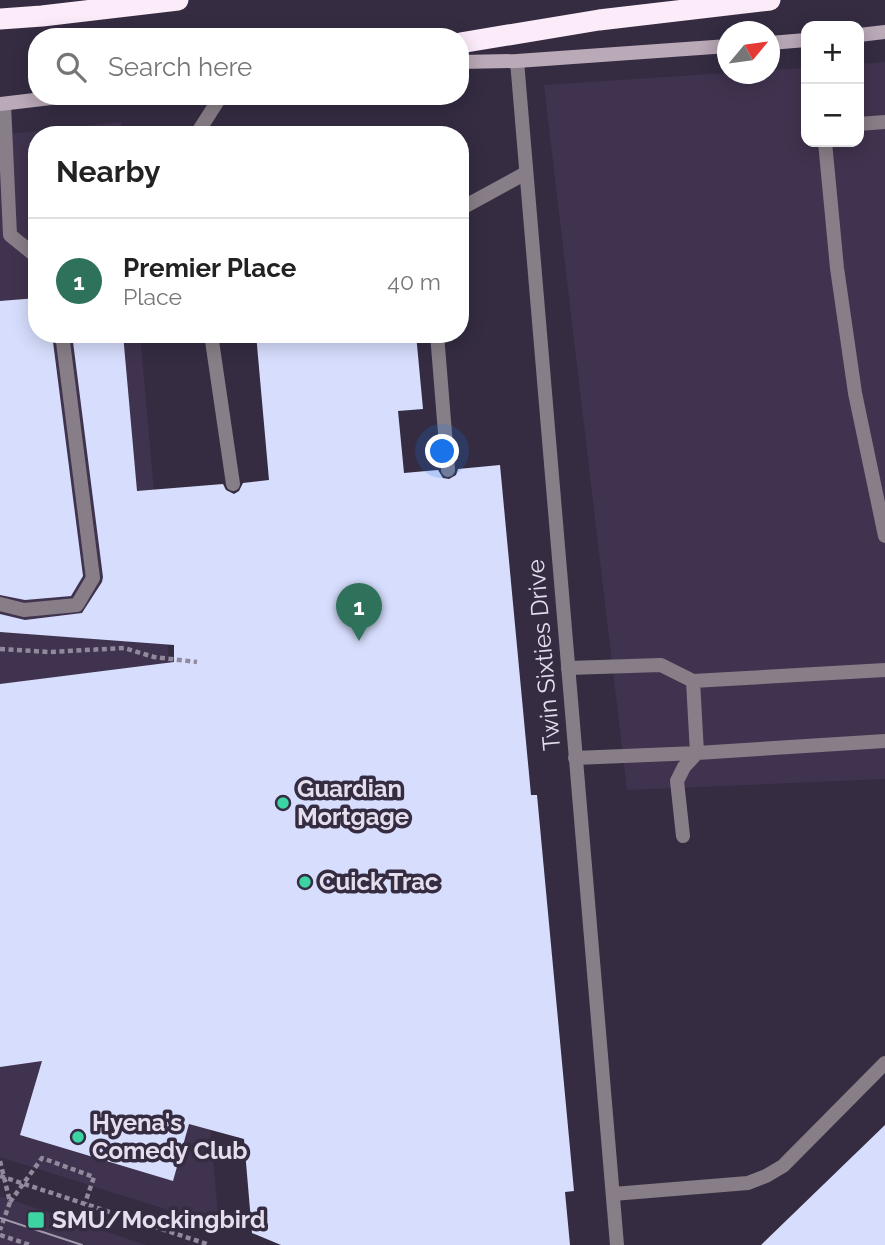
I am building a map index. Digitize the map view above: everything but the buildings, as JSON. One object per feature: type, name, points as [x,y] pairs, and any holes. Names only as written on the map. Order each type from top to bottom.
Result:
[{"type":"highway","points":[[0,19],[178,0]]},
{"type":"highway","points":[[469,42],[599,20],[770,0]]},
{"type":"main road","points":[[864,34],[885,32]]},
{"type":"main road","points":[[780,42],[801,40]]},
{"type":"main road","points":[[469,62],[717,47]]},
{"type":"main road","points":[[2,104],[28,101]]},
{"type":"street","name":"Twin Sixties Drive","points":[[517,61],[617,1245]]},
{"type":"street","points":[[2,104],[5,238],[28,252]]},
{"type":"street","points":[[202,126],[214,105]]},
{"type":"street","points":[[864,124],[885,122]]},
{"type":"street","points":[[825,147],[837,268],[855,393],[885,536]]},
{"type":"street","points":[[469,204],[526,173]]},
{"type":"street","points":[[0,604],[24,610],[77,605],[93,578],[63,343]]},
{"type":"street","points":[[212,343],[233,484]]},
{"type":"street","points":[[438,343],[448,470]]},
{"type":"street","points":[[568,668],[661,665],[693,681],[885,670]]},
{"type":"street","points":[[683,836],[677,781],[684,767],[697,752],[693,681]]},
{"type":"street","points":[[575,758],[885,741]]},
{"type":"street","points":[[613,1194],[748,1183],[766,1176],[783,1166],[885,1063]]},
{"type":"path","points":[[0,649],[49,652],[124,648],[154,657],[197,662]]},
{"type":"path","points":[[30,1245],[0,1233],[9,1202],[42,1158],[94,1177],[85,1203]]},
{"type":"path","points":[[0,1161],[9,1202]]},
{"type":"path","points":[[0,1176],[210,1245]]},
{"type":"shaded area","points":[[885,62],[885,779],[627,790],[544,85],[717,74],[717,84],[780,84],[780,69],[801,68],[801,147],[864,147],[864,64]]},
{"type":"shaded area","points":[[121,122],[121,126],[84,126]]},
{"type":"shaded area","points":[[28,132],[28,343],[141,343],[219,1226],[0,1157],[0,135]]},
{"type":"shaded area","name":"SMU/Mockingbird","points":[[0,1196],[146,1245],[0,1245]]},
{"type":"tram line","points":[[0,1218],[82,1245]]},
{"type":"place","name":"Premier Place","points":[[359,641]]},
{"type":"place","name":"Guardian Mortgage","points":[[283,803]]},
{"type":"place","name":"Cuick Trac","points":[[305,882]]},
{"type":"place","name":"Hyena's Comedy Club","points":[[78,1137]]},
{"type":"place","name":"SMU/Mockingbird","points":[[36,1220]]}]
